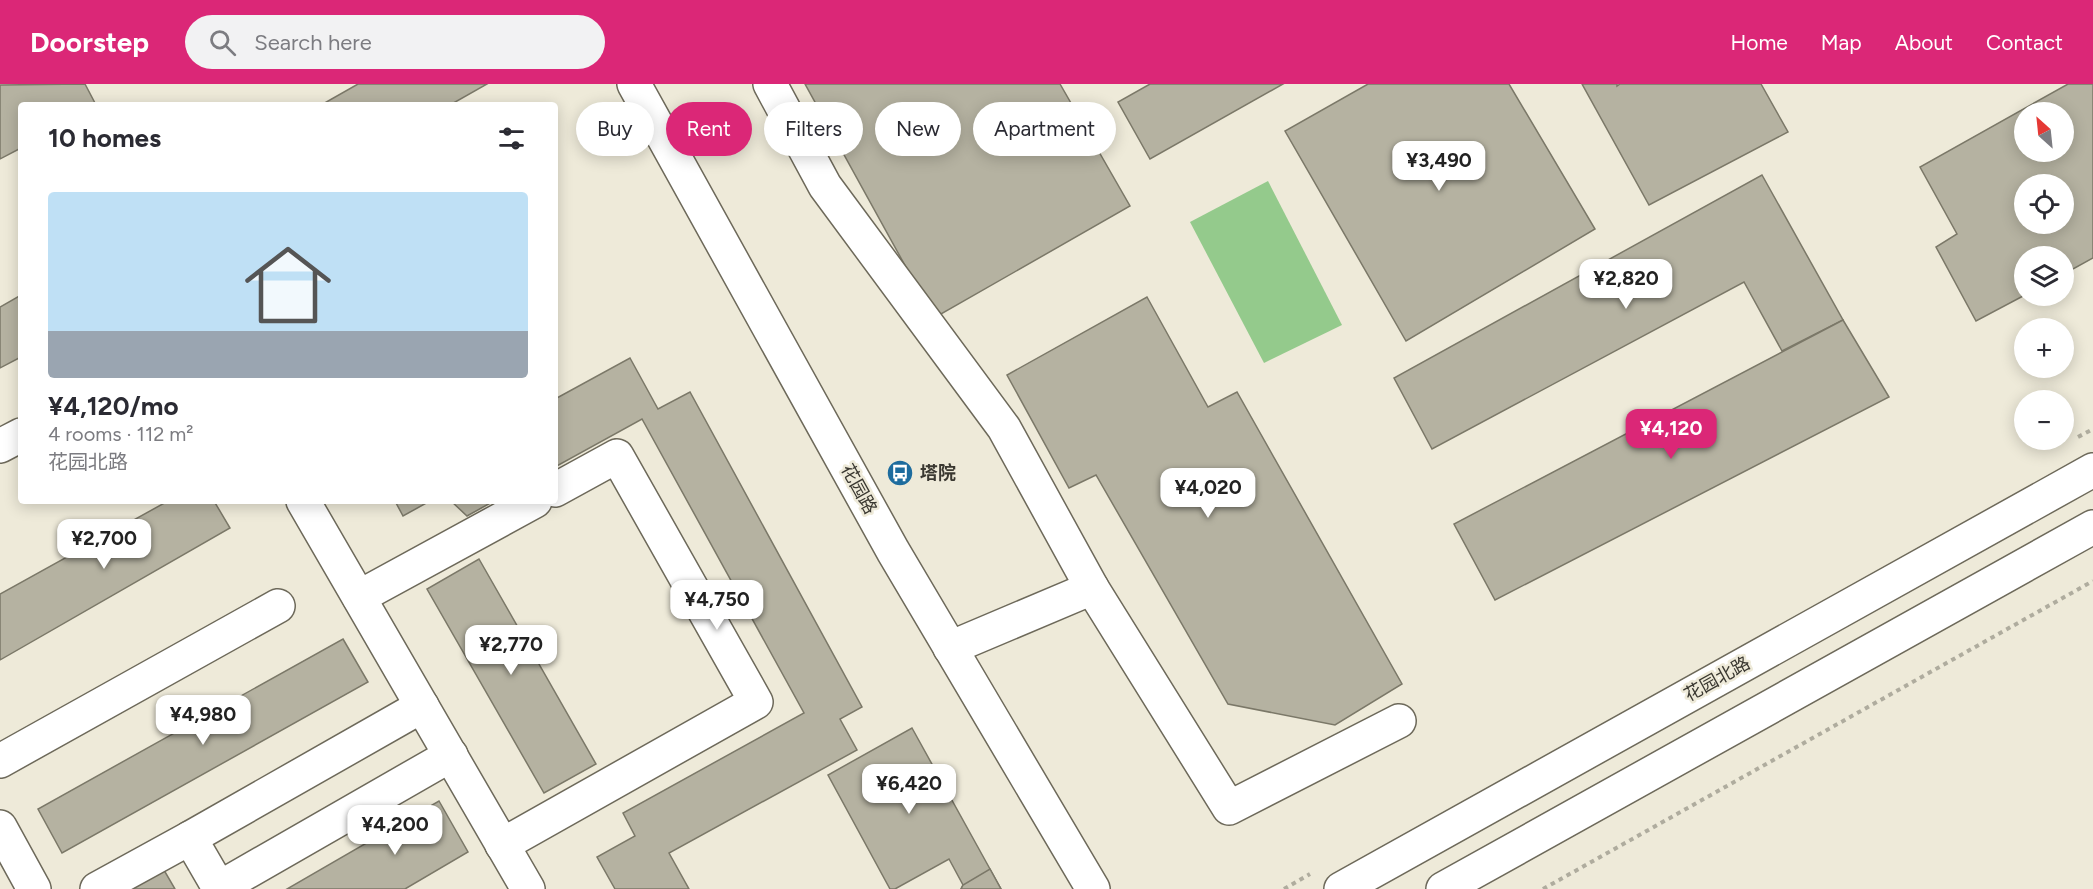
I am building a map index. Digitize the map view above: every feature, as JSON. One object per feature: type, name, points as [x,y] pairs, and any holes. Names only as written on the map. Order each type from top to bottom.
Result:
[{"type":"street","name":"花园路","points":[[634,84],[888,542],[1093,889]]},
{"type":"street","points":[[770,84],[825,186],[1004,428],[1092,588],[1229,808],[1399,721]]},
{"type":"street","points":[[0,446],[18,437]]},
{"type":"street","points":[[502,845],[756,702],[617,456],[558,488]]},
{"type":"street","name":"花园北路","points":[[1341,889],[2093,470]]},
{"type":"street","points":[[305,504],[528,889]]},
{"type":"street","points":[[359,597],[530,504]]},
{"type":"street","points":[[1443,889],[2093,527]]},
{"type":"street","points":[[950,648],[1092,588]]},
{"type":"street","points":[[0,761],[278,606]]},
{"type":"street","points":[[97,889],[422,706]]},
{"type":"street","points":[[190,838],[220,889],[451,755]]},
{"type":"street","points":[[0,827],[25,886]]},
{"type":"path","points":[[1543,889],[2093,581]]},
{"type":"green space","points":[[1268,181],[1342,325],[1264,363],[1190,222]]},
{"type":"building","points":[[85,84],[94,102],[18,102],[18,150],[0,159],[0,85]]},
{"type":"building","points":[[358,84],[487,84],[455,102],[326,102]]},
{"type":"building","points":[[805,84],[1060,84],[1070,102],[973,102],[973,156],[1101,156],[1130,206],[934,318],[845,156],[863,156],[863,102],[815,102]]},
{"type":"building","points":[[1150,84],[1283,84],[1150,159],[1118,102]]},
{"type":"building","points":[[1368,84],[1509,84],[1595,229],[1406,341],[1285,131]]},
{"type":"building","points":[[1582,84],[1617,84],[1617,86],[1620,84],[1761,84],[1788,132],[1649,205]]},
{"type":"building","points":[[2068,84],[2093,84],[2093,258],[2074,268],[2074,246],[2014,246],[2014,301],[1976,321],[1936,247],[1957,234],[1920,167],[2014,114],[2014,162],[2074,162],[2074,102],[2036,102]]},
{"type":"building","points":[[1762,175],[1843,320],[1782,351],[1744,282],[1432,449],[1394,378]]},
{"type":"building","points":[[18,297],[18,359],[0,368],[0,307]]},
{"type":"building","points":[[1147,297],[1208,407],[1237,392],[1402,684],[1335,725],[1228,704],[1096,475],[1069,488],[1007,375]]},
{"type":"building","points":[[1843,320],[1889,397],[1495,600],[1454,524]]},
{"type":"building","points":[[630,358],[658,409],[690,392],[862,707],[840,719],[857,750],[669,853],[689,889],[615,889],[597,857],[635,836],[623,813],[804,713],[642,419],[558,465],[558,397]]},
{"type":"building","points":[[163,504],[216,504],[230,528],[0,660],[0,594]]},
{"type":"building","points":[[397,504],[425,504],[403,516]]},
{"type":"building","points":[[454,504],[489,504],[467,516]]},
{"type":"building","points":[[479,559],[596,764],[544,793],[427,589]]},
{"type":"building","points":[[343,639],[368,682],[62,853],[38,809]]},
{"type":"building","points":[[912,728],[1001,889],[961,889],[963,885],[949,859],[895,889],[890,889],[828,775]]},
{"type":"building","points":[[439,801],[468,852],[405,889],[287,889]]},
{"type":"building","points":[[161,865],[175,889],[120,889]]},
{"type":"building","points":[[990,869],[1001,889],[961,889],[963,885]]},
{"type":"place","name":"塔院","points":[[900,473]]}]
